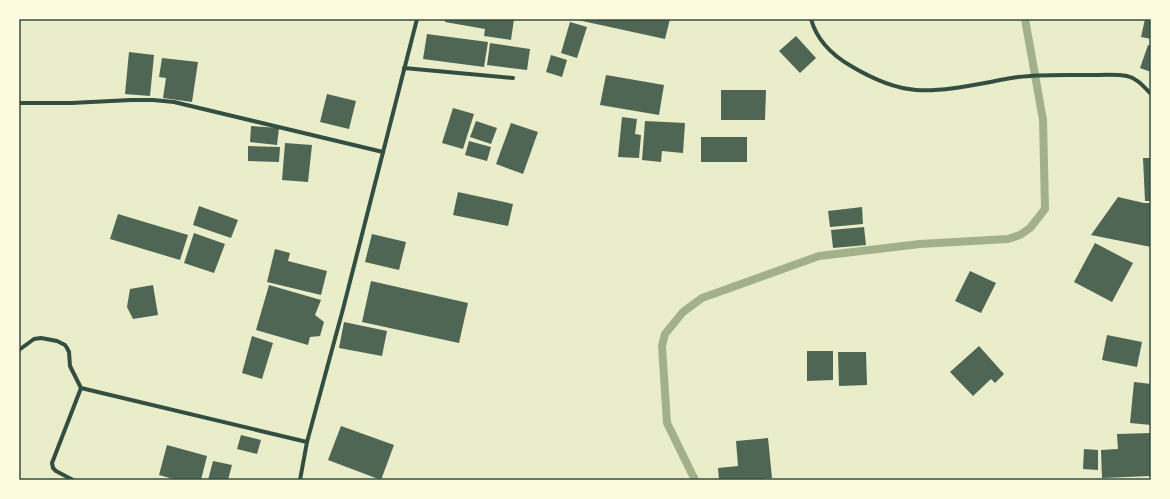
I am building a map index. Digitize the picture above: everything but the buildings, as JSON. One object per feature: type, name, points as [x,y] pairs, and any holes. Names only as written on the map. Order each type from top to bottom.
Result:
[{"type":"street","points":[[300,480],[307,442],[343,309],[417,19]]},
{"type":"street","points":[[811,19],[813,28],[824,45],[837,58],[863,73],[897,87],[916,90],[944,89],[1020,77],[1043,75],[1127,76],[1141,83],[1151,94]]},
{"type":"street","points":[[404,68],[513,78]]},
{"type":"street","points":[[19,103],[72,103],[131,100],[174,102],[383,152]]},
{"type":"street","points":[[19,350],[34,339],[41,338],[58,342],[68,348],[70,366],[81,388],[52,466],[56,471],[73,480]]},
{"type":"street","points":[[81,388],[307,442]]},
{"type":"waterway","points":[[695,480],[667,423],[662,346],[665,334],[683,312],[702,298],[819,256],[920,244],[1008,239],[1020,235],[1030,228],[1045,209],[1043,120],[1025,19]]}]
